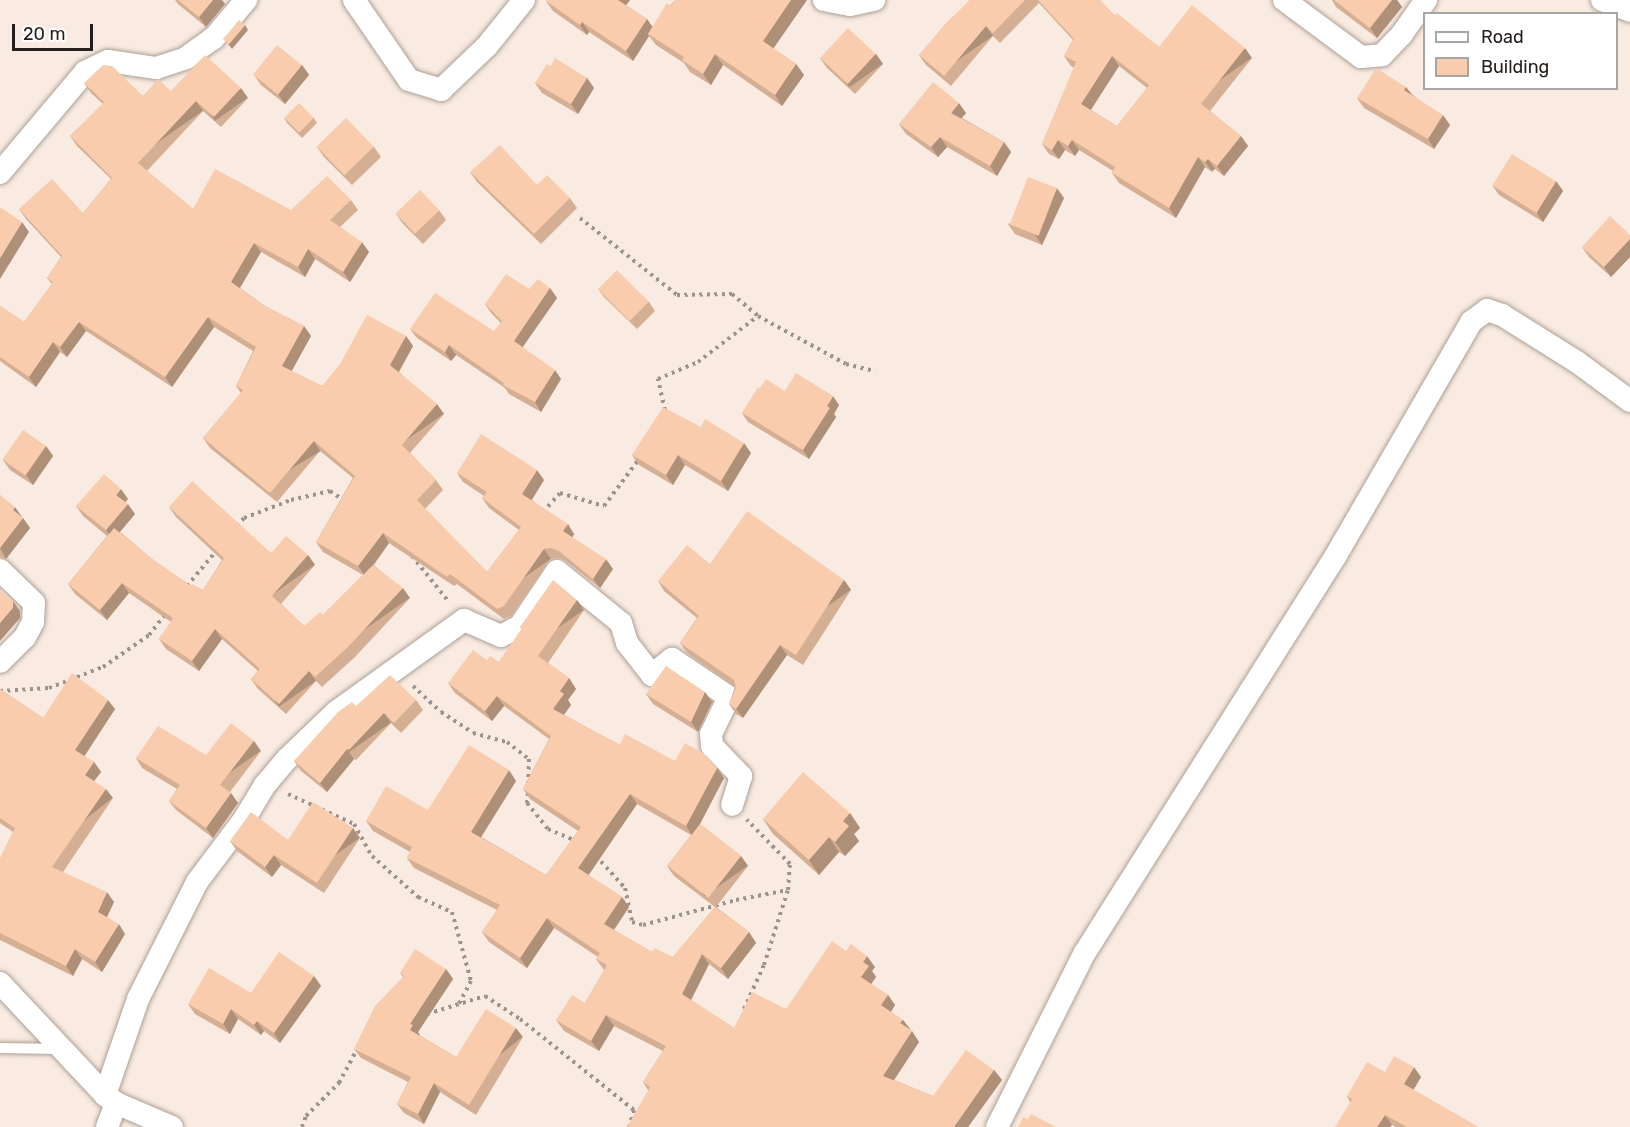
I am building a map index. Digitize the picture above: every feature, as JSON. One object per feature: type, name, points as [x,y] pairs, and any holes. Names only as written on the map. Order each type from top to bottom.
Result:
[{"type":"street","points":[[0,173],[85,72],[108,61],[156,68],[186,58],[214,38],[246,0]]},
{"type":"street","points":[[354,0],[409,80],[441,90],[487,46],[524,0]]},
{"type":"street","points":[[824,0],[850,5],[874,0]]},
{"type":"street","points":[[1284,0],[1361,57],[1383,55],[1402,34],[1426,0]]},
{"type":"street","points":[[1602,0],[1630,11]]},
{"type":"street","points":[[997,1127],[1084,954],[1335,557],[1472,322],[1487,310],[1502,315],[1577,362],[1630,401]]},
{"type":"street","points":[[0,570],[34,603],[33,622],[25,637],[0,662]]},
{"type":"street","points":[[106,1127],[111,1099],[138,999],[197,882],[245,818],[265,784],[286,759],[336,712],[464,620],[501,636],[520,626],[557,571],[621,624],[627,643],[652,675],[672,659],[729,697],[711,734],[712,746],[741,776],[732,805]]},
{"type":"street","points":[[0,982],[111,1099],[172,1127]]},
{"type":"lane","points":[[0,1048],[62,1049]]},
{"type":"path","points":[[580,219],[677,295],[732,294],[758,316],[846,364],[875,371]]},
{"type":"path","points":[[668,421],[658,379],[698,362],[758,316]]},
{"type":"path","points":[[540,515],[560,493],[604,506],[646,449]]},
{"type":"path","points":[[230,535],[244,518],[291,500],[330,491],[347,502]]},
{"type":"path","points":[[182,592],[223,543]]},
{"type":"path","points":[[408,552],[464,620]]},
{"type":"path","points":[[0,691],[49,688],[103,667],[149,635],[169,609]]},
{"type":"path","points":[[395,669],[441,712],[473,733],[507,742],[529,759],[527,803],[548,829],[578,842]]},
{"type":"path","points":[[265,784],[330,811],[354,824],[372,856],[387,870],[418,897],[452,912],[471,981],[458,1006]]},
{"type":"path","points":[[732,805],[790,864],[788,890],[764,965],[747,998],[740,1020]]},
{"type":"path","points":[[588,847],[625,888],[632,922],[643,925],[736,900],[788,890]]},
{"type":"path","points":[[423,1015],[485,996],[520,1019],[634,1110],[643,1114]]},
{"type":"path","points":[[302,1127],[306,1116],[339,1083],[358,1047]]},
{"type":"path","points":[[629,1127],[634,1110]]},
{"type":"building","points":[[178,0],[213,0],[199,17]]},
{"type":"building","points":[[547,0],[618,0],[647,19],[626,51],[582,22],[580,25]]},
{"type":"building","points":[[675,0],[791,0],[763,41],[796,64],[775,95],[715,54],[703,74],[682,60],[684,57],[648,34],[667,3],[671,6]]},
{"type":"building","points":[[970,0],[1025,0],[993,33],[986,26],[944,76],[919,55],[945,24]]},
{"type":"building","points":[[1038,0],[1100,0],[1115,16],[1117,13],[1159,47],[1192,5],[1245,48],[1201,104],[1241,136],[1217,166],[1208,159],[1205,162],[1198,157],[1169,208],[1112,173],[1115,167],[1072,140],[1068,146],[1058,140],[1052,150],[1042,144],[1076,62],[1064,56],[1074,39]],"holes":[[[1112,56],[1149,85],[1117,126],[1081,104]]]},
{"type":"building","points":[[1334,0],[1392,0],[1370,28]]},
{"type":"building","points":[[239,20],[245,25],[229,44],[223,39]]},
{"type":"building","points":[[848,28],[876,54],[848,84],[820,58]]},
{"type":"building","points":[[277,45],[302,65],[278,95],[253,75]]},
{"type":"building","points":[[205,55],[241,88],[214,117],[196,101],[138,163],[193,209],[215,169],[291,210],[327,176],[351,200],[330,220],[362,242],[343,272],[308,249],[298,267],[254,243],[231,282],[265,306],[304,326],[282,366],[322,386],[340,364],[367,315],[406,336],[390,365],[437,404],[402,445],[436,480],[417,500],[487,572],[521,527],[482,498],[487,492],[457,473],[481,434],[537,470],[522,494],[568,524],[563,531],[606,559],[593,579],[559,551],[551,548],[544,549],[504,606],[497,609],[450,574],[447,577],[383,533],[358,566],[316,542],[355,476],[314,441],[270,493],[203,438],[243,390],[236,386],[256,347],[208,317],[165,377],[79,322],[60,347],[53,342],[29,377],[0,357],[0,306],[24,322],[53,282],[47,278],[62,256],[19,209],[52,179],[83,213],[112,178],[70,136],[104,102],[84,83],[103,65],[112,66],[143,96],[158,79],[171,91]]},
{"type":"building","points":[[555,58],[587,78],[571,104],[535,83],[547,64],[551,66]]},
{"type":"building","points":[[1376,68],[1406,87],[1404,90],[1443,115],[1428,139],[1357,98]]},
{"type":"building","points":[[933,82],[959,103],[951,113],[1004,142],[990,166],[940,137],[931,147],[899,124]]},
{"type":"building","points":[[299,103],[314,118],[299,133],[284,118]]},
{"type":"building","points":[[346,118],[374,147],[344,175],[317,146]]},
{"type":"building","points":[[500,145],[537,185],[547,175],[570,198],[534,234],[470,172]]},
{"type":"building","points":[[1512,154],[1556,182],[1536,213],[1492,185]]},
{"type":"building","points":[[1028,177],[1057,188],[1039,236],[1010,225]]},
{"type":"building","points":[[420,190],[439,210],[415,234],[396,214]]},
{"type":"building","points":[[0,207],[22,222],[0,258]]},
{"type":"building","points":[[1610,216],[1630,235],[1630,239],[1604,267],[1582,247]]},
{"type":"building","points":[[617,270],[649,302],[630,321],[598,289]]},
{"type":"building","points":[[506,274],[529,289],[538,279],[550,288],[514,341],[555,370],[535,402],[503,385],[504,383],[449,345],[445,352],[410,329],[435,293],[494,331],[502,321],[485,304]]},
{"type":"building","points":[[796,373],[833,396],[827,406],[830,408],[803,450],[742,413],[758,387],[760,388],[766,379],[785,391]]},
{"type":"building","points":[[663,407],[701,427],[705,419],[744,443],[721,481],[678,455],[666,475],[632,455]]},
{"type":"building","points":[[23,430],[46,446],[25,476],[2,459]]},
{"type":"building","points":[[104,474],[121,489],[116,495],[128,504],[106,530],[76,506]]},
{"type":"building","points":[[192,481],[271,553],[286,536],[308,555],[272,596],[304,626],[320,612],[323,615],[373,565],[403,588],[348,647],[315,677],[309,671],[279,704],[251,679],[260,669],[215,629],[192,661],[159,639],[173,618],[122,583],[100,610],[68,584],[114,528],[152,559],[191,586],[192,584],[203,590],[224,558],[169,507]]},
{"type":"building","points":[[0,495],[15,507],[13,510],[23,518],[0,548]]},
{"type":"building","points":[[747,511],[844,580],[796,655],[780,645],[736,709],[729,704],[736,688],[734,680],[680,643],[699,616],[658,581],[687,545],[710,564]]},
{"type":"building","points":[[553,580],[577,600],[538,656],[569,678],[560,691],[564,694],[553,709],[620,745],[625,734],[675,761],[685,743],[703,753],[717,768],[686,826],[630,794],[578,868],[622,897],[604,924],[652,952],[654,948],[673,957],[715,907],[749,932],[721,968],[702,954],[682,994],[734,1028],[752,992],[786,1009],[832,941],[846,951],[851,944],[867,956],[863,962],[869,966],[861,977],[888,995],[881,1005],[903,1020],[900,1023],[912,1031],[883,1076],[933,1096],[966,1050],[994,1070],[954,1127],[627,1127],[650,1087],[643,1082],[666,1046],[606,1015],[591,1041],[556,1020],[572,995],[585,1003],[607,965],[596,959],[600,953],[547,918],[520,958],[482,932],[500,905],[407,858],[412,847],[366,821],[386,786],[428,810],[469,745],[509,770],[471,832],[546,875],[581,827],[523,789],[551,736],[497,696],[485,711],[448,683],[473,650],[487,660],[490,656],[499,662]]},
{"type":"building","points":[[0,591],[13,601],[13,608],[0,623]]},
{"type":"building","points":[[666,666],[705,692],[691,722],[646,694]]},
{"type":"building","points":[[72,673],[108,700],[75,750],[94,762],[85,775],[106,789],[52,867],[107,892],[98,912],[119,924],[95,962],[75,949],[66,966],[0,933],[0,859],[15,828],[0,818],[0,689],[43,718]]},
{"type":"building","points":[[390,675],[416,700],[394,723],[384,713],[349,750],[347,749],[320,783],[294,761],[338,712],[352,702],[356,706]]},
{"type":"building","points":[[231,723],[254,741],[220,785],[231,793],[206,828],[169,801],[180,785],[136,758],[158,726],[206,755]]},
{"type":"building","points":[[803,772],[850,813],[843,821],[849,826],[835,842],[829,837],[809,860],[763,819]]},
{"type":"building","points":[[313,802],[353,828],[317,883],[274,855],[265,867],[230,841],[251,812],[288,840]]},
{"type":"building","points":[[700,824],[741,856],[708,898],[667,866]]},
{"type":"building","points":[[415,949],[446,969],[410,1024],[413,1025],[410,1030],[456,1057],[486,1009],[516,1028],[469,1105],[434,1083],[418,1114],[397,1104],[411,1077],[354,1049],[375,1006],[404,976],[400,973]]},
{"type":"building","points":[[279,952],[314,976],[274,1033],[257,1021],[254,1025],[231,1009],[223,1024],[188,1004],[209,968],[251,993]]},
{"type":"building","points":[[1394,1056],[1414,1067],[1404,1084],[1478,1127],[1407,1127],[1385,1115],[1377,1127],[1335,1127],[1352,1099],[1347,1096],[1367,1062],[1385,1072]]},
{"type":"building","points":[[1031,1114],[1056,1127],[1018,1127],[1023,1117],[1028,1119]]}]
